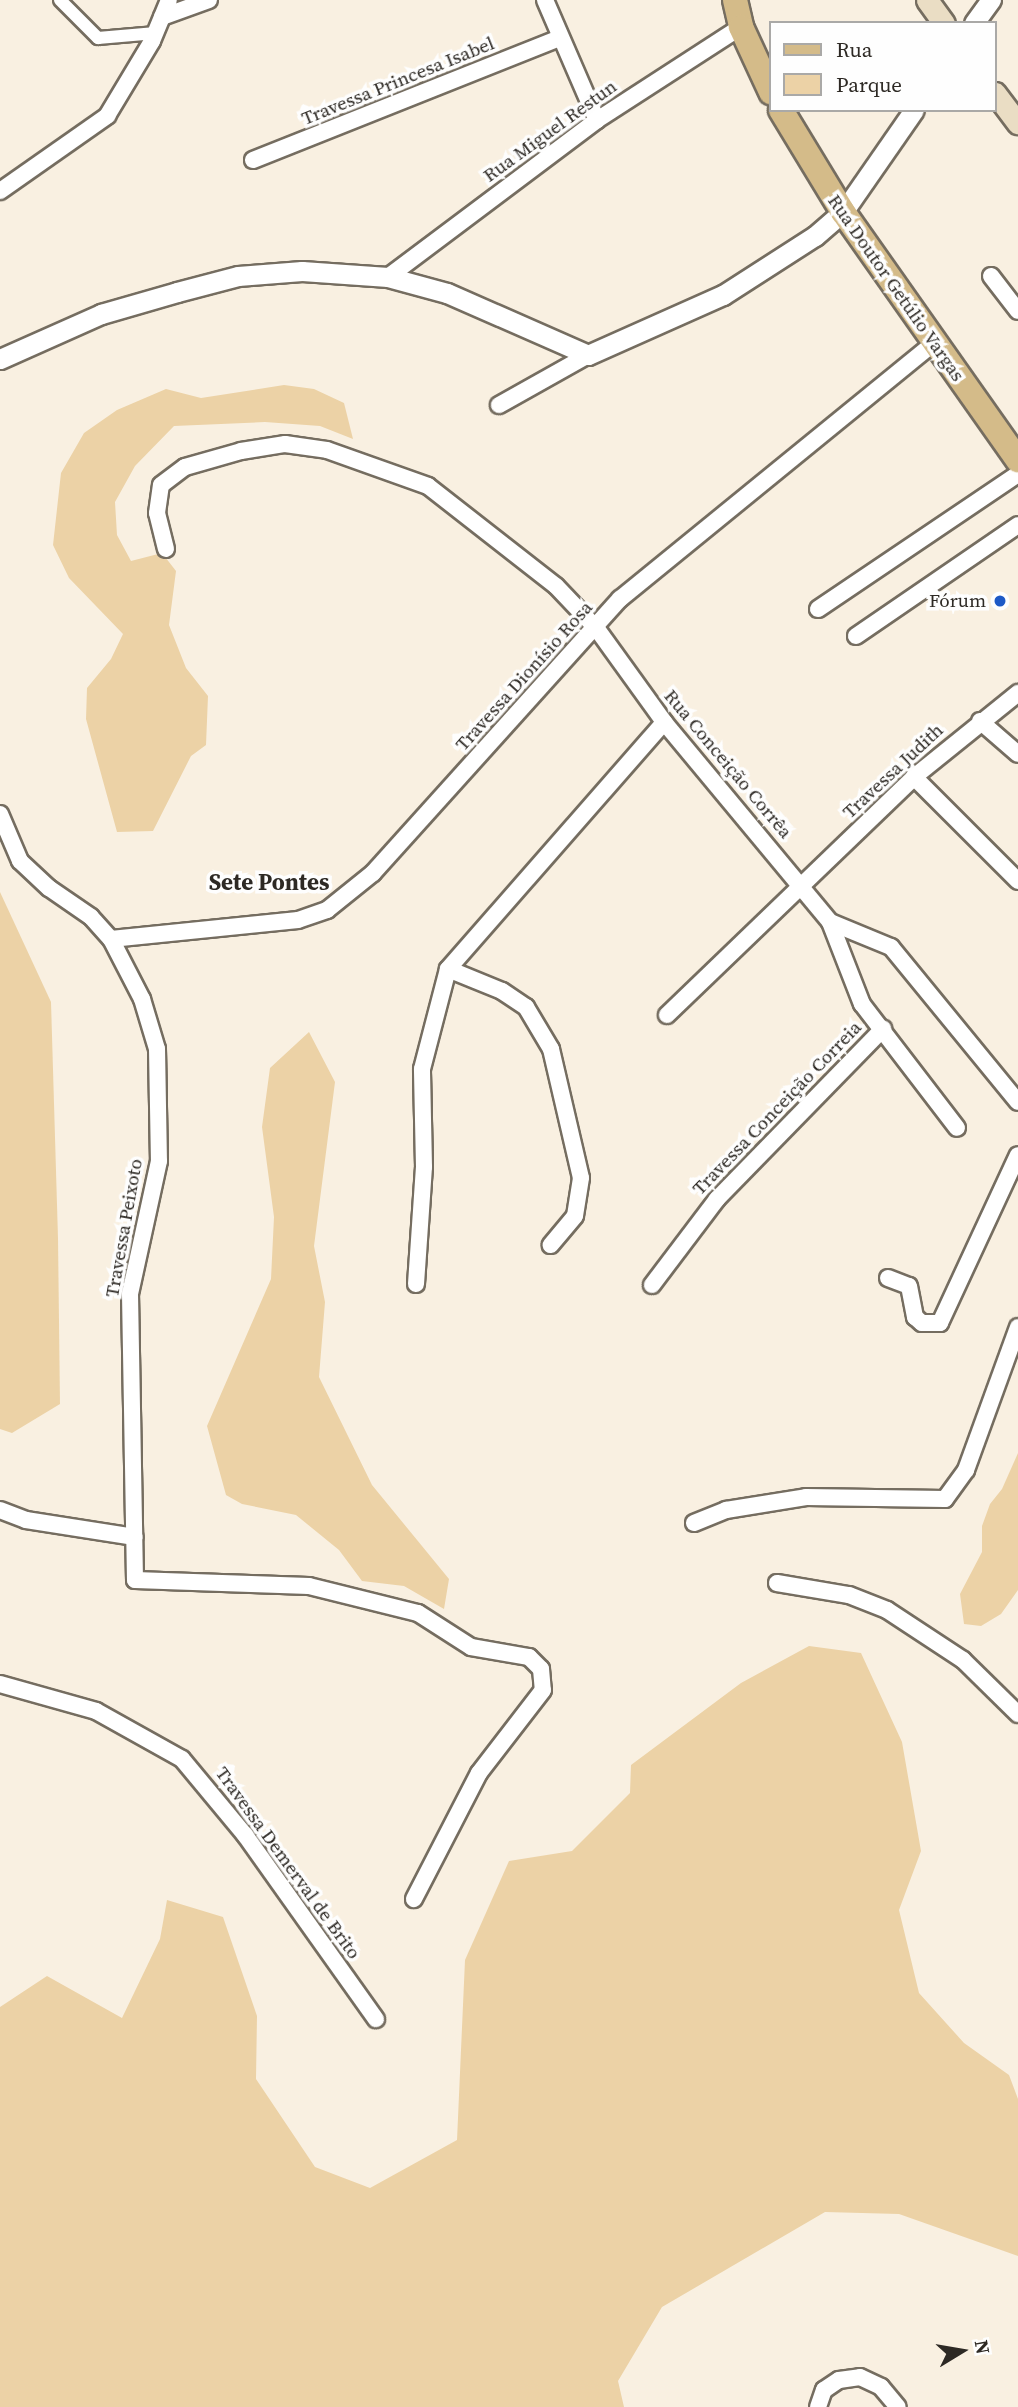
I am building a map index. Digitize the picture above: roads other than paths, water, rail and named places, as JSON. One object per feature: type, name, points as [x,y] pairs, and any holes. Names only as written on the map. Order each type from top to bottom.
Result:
[{"type":"main road","points":[[735,0],[741,27],[769,88]]},
{"type":"main road","points":[[928,0],[943,21]]},
{"type":"main road","points":[[997,96],[1018,123]]},
{"type":"main road","name":"Rua Doutor Getúlio Vargas","points":[[782,112],[843,212],[933,344],[1018,460]]},
{"type":"street","points":[[60,0],[98,38],[156,33]]},
{"type":"street","points":[[0,191],[107,116],[156,33],[169,0]]},
{"type":"street","points":[[162,17],[209,0]]},
{"type":"street","points":[[545,0],[559,38],[597,120]]},
{"type":"street","points":[[975,21],[991,0]]},
{"type":"street","name":"Rua Miguel Restun","points":[[388,277],[597,120],[741,27]]},
{"type":"street","name":"Travessa Princesa Isabel","points":[[253,160],[559,38]]},
{"type":"street","points":[[499,405],[588,355],[723,295],[843,212],[913,112]]},
{"type":"street","points":[[0,359],[101,314],[238,276],[302,271],[388,277],[447,293],[588,355]]},
{"type":"street","points":[[991,276],[1018,311]]},
{"type":"street","name":"Travessa Dionísio Rosa","points":[[111,939],[298,920],[327,910],[373,873],[597,629],[620,599],[933,344]]},
{"type":"street","name":"Rua Conceição Corrêa","points":[[166,549],[156,496],[170,474],[263,448],[285,444],[327,450],[428,486],[556,586],[597,629],[664,722],[804,887],[830,922],[862,1004],[957,1128]]},
{"type":"street","points":[[818,609],[1018,474]]},
{"type":"street","points":[[856,636],[1018,525]]},
{"type":"street","name":"Travessa Judith","points":[[667,1015],[804,887],[914,777],[1018,693]]},
{"type":"street","points":[[980,721],[1018,754]]},
{"type":"street","points":[[416,1284],[424,1167],[422,1069],[448,969],[664,722]]},
{"type":"street","points":[[914,777],[1018,881]]},
{"type":"street","name":"Travessa Peixoto","points":[[0,814],[20,861],[49,888],[91,917],[111,939],[142,999],[157,1049],[159,1161],[130,1294],[135,1580],[309,1586],[418,1612],[471,1647],[537,1662],[543,1690],[479,1773],[445,1832],[414,1899]]},
{"type":"street","points":[[830,922],[891,947],[1018,1102]]},
{"type":"street","points":[[448,969],[502,991],[526,1007],[551,1049],[581,1178],[575,1216],[551,1245]]},
{"type":"street","name":"Travessa Conceição Correia","points":[[652,1284],[717,1199],[883,1029]]},
{"type":"street","points":[[888,1278],[909,1286],[915,1317],[922,1323],[940,1323],[1018,1155]]},
{"type":"street","points":[[694,1523],[726,1510],[806,1497],[908,1502],[945,1499],[966,1470],[1018,1327]]},
{"type":"street","points":[[0,1510],[26,1520],[135,1537]]},
{"type":"street","points":[[777,1583],[849,1595],[887,1610],[963,1660],[1018,1714]]},
{"type":"street","name":"Travessa Demerval de Brito","points":[[0,1684],[96,1711],[182,1759],[245,1835],[376,2020]]},
{"type":"street","points":[[818,2407],[824,2390],[839,2381],[860,2377],[881,2387],[898,2407]]},
{"type":"place","name":"Fórum","points":[[1000,601]]},
{"type":"district","name":"Sete Pontes","points":[[269,882]]}]
